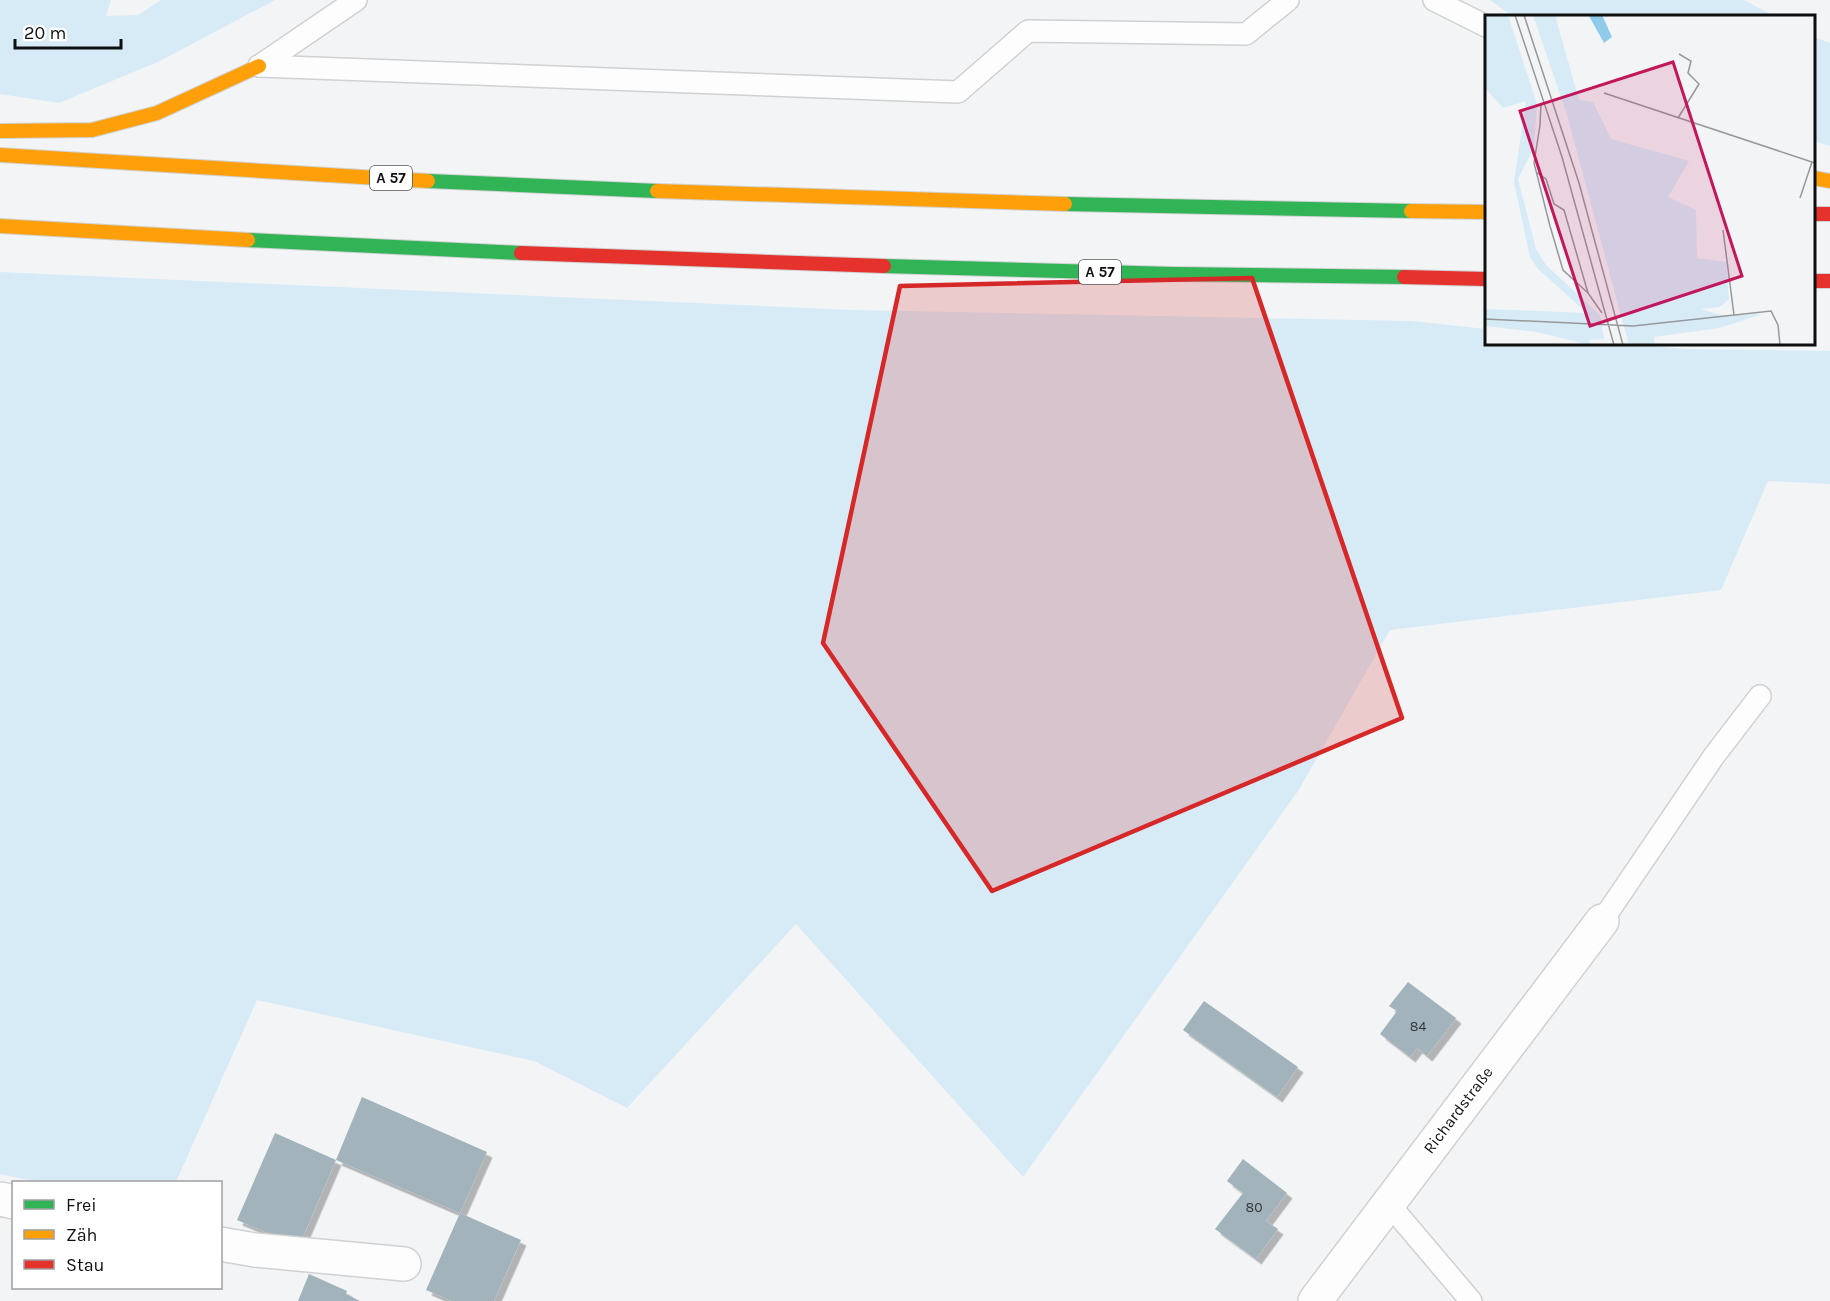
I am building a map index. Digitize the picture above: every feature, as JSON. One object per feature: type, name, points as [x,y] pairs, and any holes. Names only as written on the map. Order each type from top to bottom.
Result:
[{"type":"highway","points":[[0,131],[92,130],[157,113],[259,66]]},
{"type":"highway","name":"A 57","points":[[0,155],[202,170],[782,196],[1485,212]]},
{"type":"highway","points":[[1815,178],[1830,181]]},
{"type":"highway","name":"A 57","points":[[0,226],[713,260],[1132,273],[1485,279]]},
{"type":"street","name":"Richardstraße","points":[[1315,1301],[1602,921]]},
{"type":"street","points":[[222,1244],[255,1250],[404,1264]]},
{"type":"lane","points":[[259,66],[357,0]]},
{"type":"lane","points":[[259,66],[958,92],[1028,31],[1246,34],[1288,0]]},
{"type":"lane","points":[[1434,0],[1485,26]]},
{"type":"lane","points":[[1602,921],[1714,756],[1760,696]]},
{"type":"lane","points":[[1388,1203],[1471,1301]]},
{"type":"highlighted area","points":[[1252,278],[1402,718],[992,891],[823,643],[900,286]]},
{"type":"shaded area","points":[[0,0],[111,0],[106,16],[138,15],[161,0],[275,0],[160,61],[59,103],[0,94]]},
{"type":"shaded area","points":[[1490,0],[1744,0],[1772,15],[1511,15]]},
{"type":"shaded area","points":[[1815,37],[1830,43],[1830,146],[1815,141]]},
{"type":"shaded area","points":[[0,272],[852,310],[1412,321],[1485,329],[1485,345],[1640,345],[1686,349],[1830,351],[1830,484],[1768,481],[1721,590],[1390,630],[1298,791],[1023,1177],[796,924],[627,1108],[534,1061],[257,1000],[176,1181],[34,1181],[0,1174]]},
{"type":"building","points":[[1408,982],[1456,1018],[1427,1056],[1417,1048],[1410,1057],[1380,1034],[1397,1011],[1389,1006]]},
{"type":"building","points":[[1204,1001],[1298,1067],[1277,1097],[1183,1030]]},
{"type":"building","points":[[362,1097],[487,1152],[460,1213],[336,1160]]},
{"type":"building","points":[[275,1133],[336,1160],[299,1246],[237,1220]]},
{"type":"building","points":[[1243,1159],[1287,1193],[1266,1221],[1278,1229],[1256,1259],[1215,1229],[1243,1193],[1227,1181]]},
{"type":"building","points":[[460,1213],[521,1240],[494,1301],[452,1301],[426,1290]]},
{"type":"building","points":[[309,1274],[347,1291],[346,1294],[360,1301],[298,1301]]},
{"type":"traffic: fast","points":[[428,181],[657,191]]},
{"type":"traffic: fast","points":[[1065,204],[1411,211]]},
{"type":"traffic: fast","points":[[248,240],[521,253]]},
{"type":"traffic: fast","points":[[884,266],[1173,274],[1404,277]]},
{"type":"traffic: slow","points":[[0,131],[92,130],[157,113],[259,66]]},
{"type":"traffic: slow","points":[[0,155],[428,181]]},
{"type":"traffic: slow","points":[[1815,178],[1830,181]]},
{"type":"traffic: slow","points":[[657,191],[1065,204]]},
{"type":"traffic: slow","points":[[1411,211],[1485,212]]},
{"type":"traffic: slow","points":[[0,226],[248,240]]},
{"type":"traffic: jam","points":[[1815,214],[1830,214]]},
{"type":"traffic: jam","points":[[521,253],[884,266]]},
{"type":"traffic: jam","points":[[1404,277],[1485,279]]},
{"type":"traffic: jam","points":[[1815,281],[1830,281]]}]
